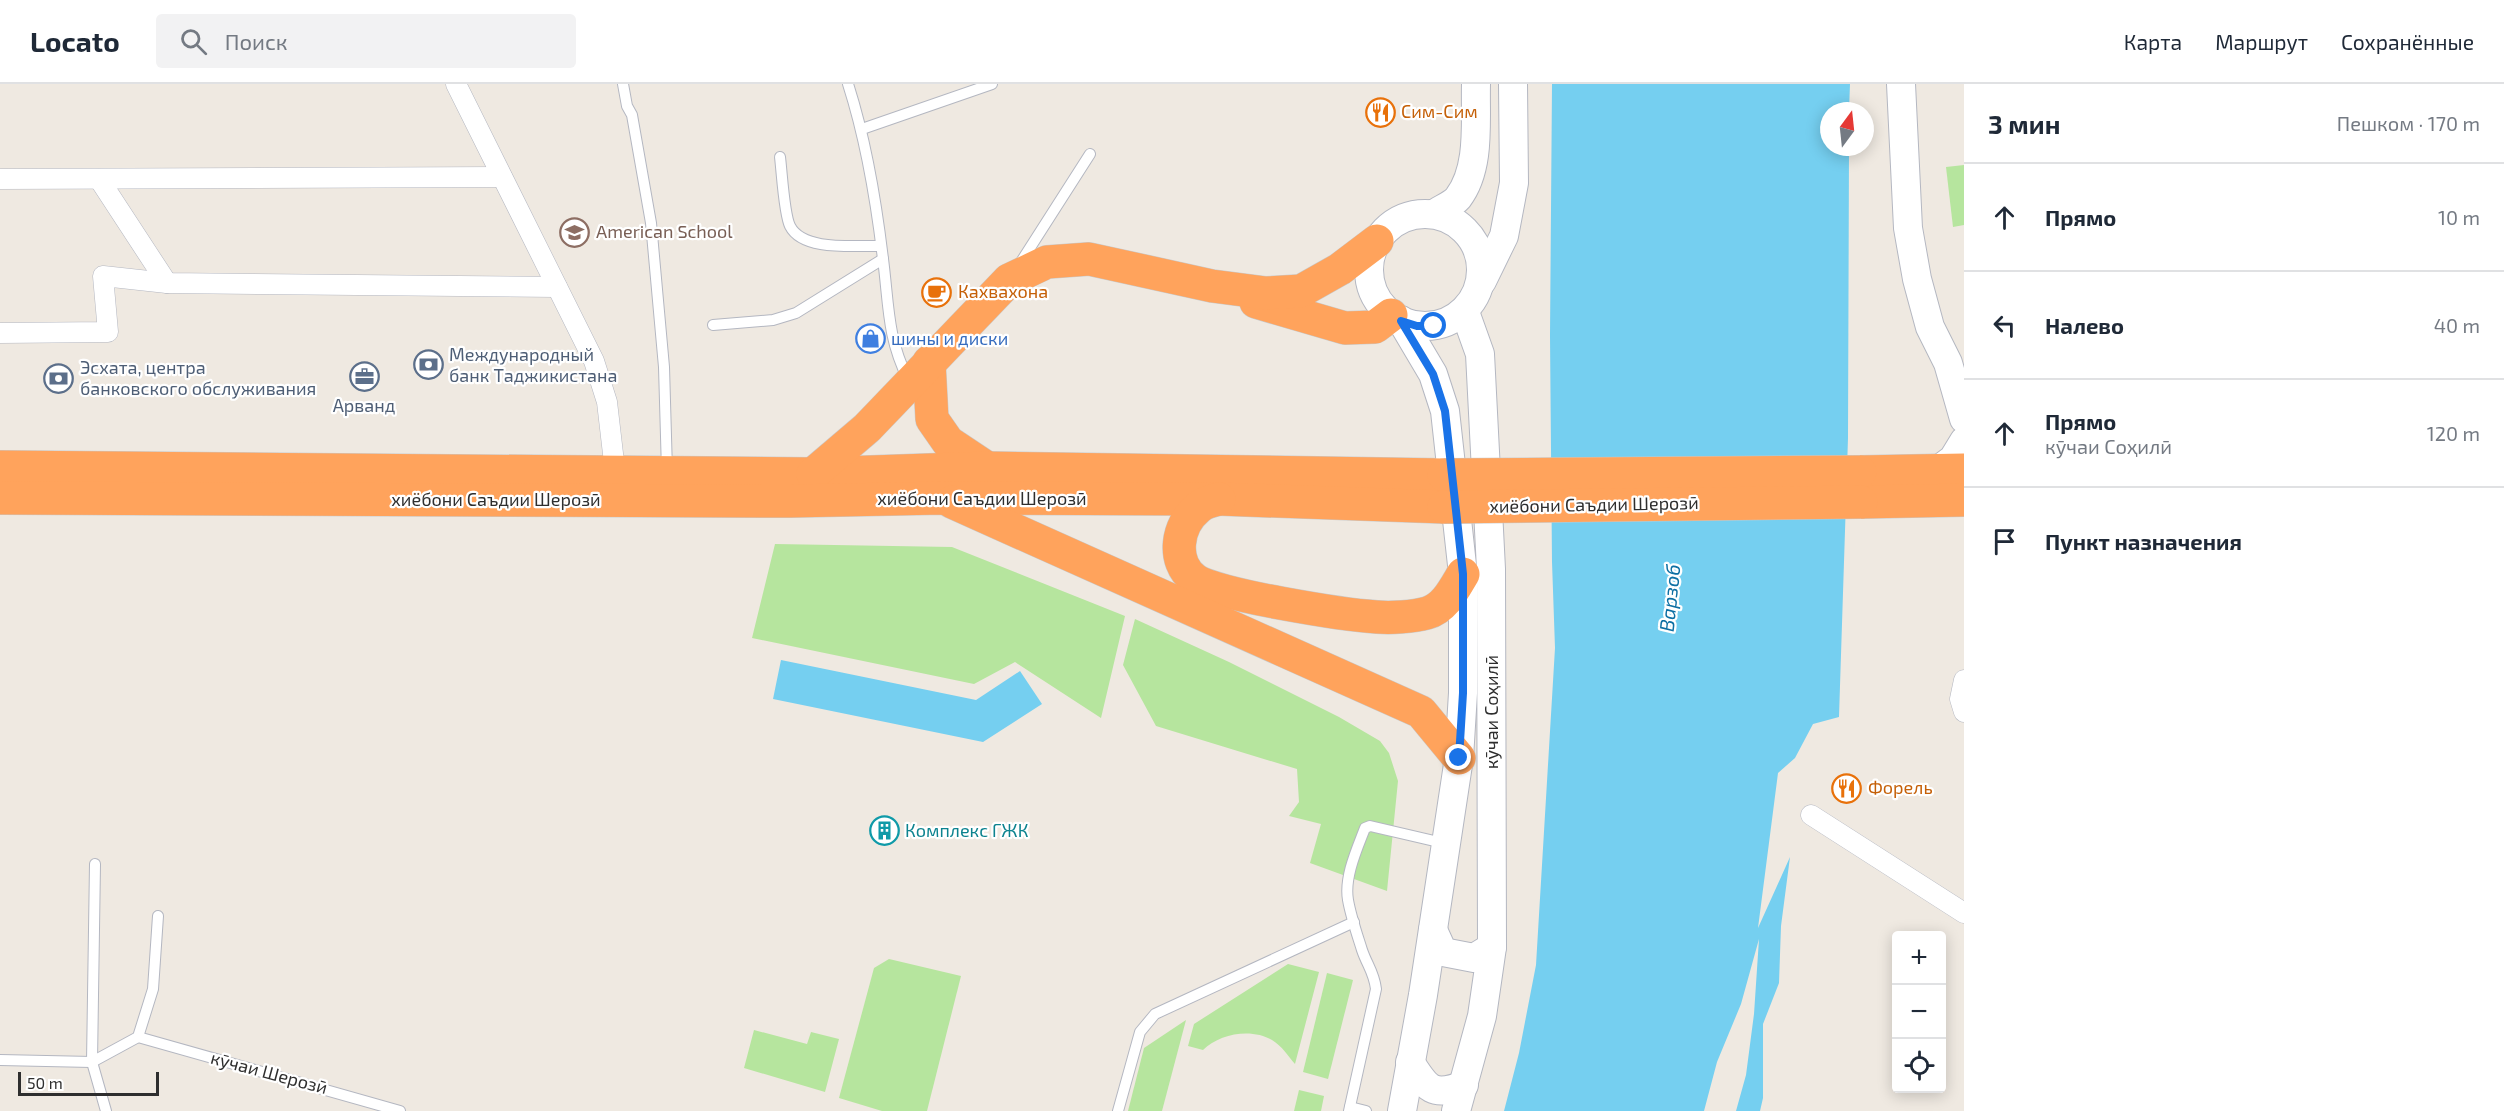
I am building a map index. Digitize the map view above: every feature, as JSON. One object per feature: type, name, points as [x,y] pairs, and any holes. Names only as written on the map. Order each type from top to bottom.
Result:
[{"type":"highway","points":[[813,474],[867,428],[1009,280],[1047,262],[1089,259],[1212,286],[1266,293],[1301,291],[1340,269],[1377,241]]},
{"type":"highway","points":[[1212,286],[1260,304],[1345,328],[1375,327],[1396,318]]},
{"type":"highway","points":[[919,372],[932,419],[948,442],[987,468]]},
{"type":"highway","name":"хиёбони Саъдии Шерозӣ","points":[[0,467],[813,474],[987,468],[1444,475],[1860,487],[1964,500]]},
{"type":"highway","name":"хиёбони Саъдии Шерозӣ","points":[[0,498],[790,501],[942,498],[1219,499],[1444,507],[1860,487],[1950,470]]},
{"type":"highway","points":[[942,498],[1421,712],[1459,758]]},
{"type":"highway","points":[[1219,499],[1199,507],[1187,520],[1179,540],[1180,557],[1184,568],[1195,580],[1210,587],[1276,601],[1378,617],[1427,613],[1440,607],[1450,597],[1463,574]]},
{"type":"main road","points":[[1434,214],[1456,201],[1468,182],[1474,154],[1476,84]]},
{"type":"main road","points":[[1482,280],[1480,250],[1462,226],[1434,214],[1412,215],[1392,225],[1377,241],[1371,256],[1371,280],[1380,303],[1396,318],[1417,326],[1434,326],[1450,321],[1465,312],[1482,280],[1503,236],[1514,183],[1513,84]]},
{"type":"main road","points":[[1901,84],[1908,228],[1917,279],[1930,327],[1956,369],[1964,419]]},
{"type":"main road","name":"кӯчаи Соҳилӣ","points":[[1460,1098],[1482,1016],[1492,947],[1491,569],[1480,354],[1465,312]]},
{"type":"main road","name":"кӯчаи Соҳилӣ","points":[[1396,318],[1433,374],[1445,411],[1463,574],[1463,693],[1459,758],[1402,1111]]},
{"type":"main road","points":[[1950,470],[1953,459],[1964,441]]},
{"type":"main road","points":[[1433,930],[1443,952],[1474,958],[1492,947]]},
{"type":"main road","points":[[1410,1062],[1424,1085],[1460,1098]]},
{"type":"street","points":[[456,84],[594,361],[607,402],[615,471]]},
{"type":"street","points":[[0,179],[502,177]]},
{"type":"street","points":[[99,179],[167,282]]},
{"type":"street","points":[[0,333],[108,332],[103,276],[167,282],[557,287]]},
{"type":"street","points":[[1964,680],[1960,699],[1964,712]]},
{"type":"street","points":[[1810,814],[1964,913]]},
{"type":"lane","points":[[623,84],[627,106],[632,115],[651,224],[664,368],[667,471]]},
{"type":"lane","points":[[848,84],[862,129],[884,259],[890,334],[919,372]]},
{"type":"lane","points":[[862,129],[992,84]]},
{"type":"lane","points":[[1009,280],[1090,154]]},
{"type":"lane","points":[[780,157],[789,225],[799,238],[817,244],[881,246]]},
{"type":"lane","points":[[713,325],[773,320],[796,313],[884,259]]},
{"type":"lane","points":[[1366,1111],[1349,1109],[1376,989],[1374,975],[1363,953],[1348,900],[1348,883],[1365,828],[1370,826],[1445,843]]},
{"type":"lane","points":[[95,864],[92,1062],[106,1111]]},
{"type":"lane","points":[[0,1059],[92,1062],[138,1037],[153,989],[158,916]]},
{"type":"lane","points":[[1118,1111],[1140,1032],[1155,1014],[1354,922]]},
{"type":"lane","name":"кӯчаи Шерозӣ","points":[[138,1037],[400,1111]]},
{"type":"green space","points":[[1964,165],[1964,225],[1953,227],[1946,167]]},
{"type":"green space","points":[[775,544],[952,547],[1125,616],[1101,718],[1015,662],[974,684],[752,638]]},
{"type":"green space","points":[[1135,619],[1229,662],[1339,717],[1380,741],[1389,753],[1398,781],[1387,891],[1310,863],[1321,824],[1289,816],[1299,802],[1297,769],[1156,726],[1123,665]]},
{"type":"green space","points":[[889,959],[961,976],[927,1111],[882,1111],[839,1098],[874,968]]},
{"type":"green space","points":[[1288,964],[1319,972],[1295,1064],[1276,1042],[1255,1034],[1227,1036],[1203,1050],[1188,1046],[1194,1024]]},
{"type":"green space","points":[[1327,973],[1353,980],[1328,1079],[1303,1072]]},
{"type":"green space","points":[[1186,1020],[1162,1111],[1128,1111],[1144,1048]]},
{"type":"green space","points":[[754,1030],[807,1044],[811,1032],[839,1039],[825,1092],[744,1068]]},
{"type":"green space","points":[[1299,1090],[1324,1096],[1321,1111],[1294,1111]]},
{"type":"water","name":"Варзоб","points":[[1552,84],[1850,84],[1849,102],[1820,102],[1820,156],[1849,156],[1848,438],[1839,717],[1813,724],[1795,758],[1778,773],[1758,928],[1790,857],[1781,926],[1779,983],[1763,1024],[1763,1098],[1760,1111],[1736,1111],[1746,1075],[1754,1014],[1759,939],[1741,1004],[1717,1062],[1704,1111],[1504,1111],[1519,1053],[1536,965],[1555,648],[1550,336]]},
{"type":"water","points":[[781,660],[976,700],[1020,671],[1042,704],[983,742],[773,699]]},
{"type":"place","name":"Сим-Сим","points":[[1380,112]]},
{"type":"place","name":"American School","points":[[575,232]]},
{"type":"place","name":"Кахвахона","points":[[937,292]]},
{"type":"place","name":"шины и диски","points":[[870,339]]},
{"type":"place","name":"Международный банк Таджикистана","points":[[428,365]]},
{"type":"place","name":"Арванд","points":[[364,377]]},
{"type":"place","name":"Эсхата, центра банковского обслуживания","points":[[59,378]]},
{"type":"place","name":"Форель","points":[[1847,788]]},
{"type":"place","name":"Комплекс ГЖК","points":[[884,831]]},
{"type":"route","points":[[1434,326],[1417,326],[1401,321],[1433,374],[1445,411],[1463,574],[1463,693],[1459,758]]}]
